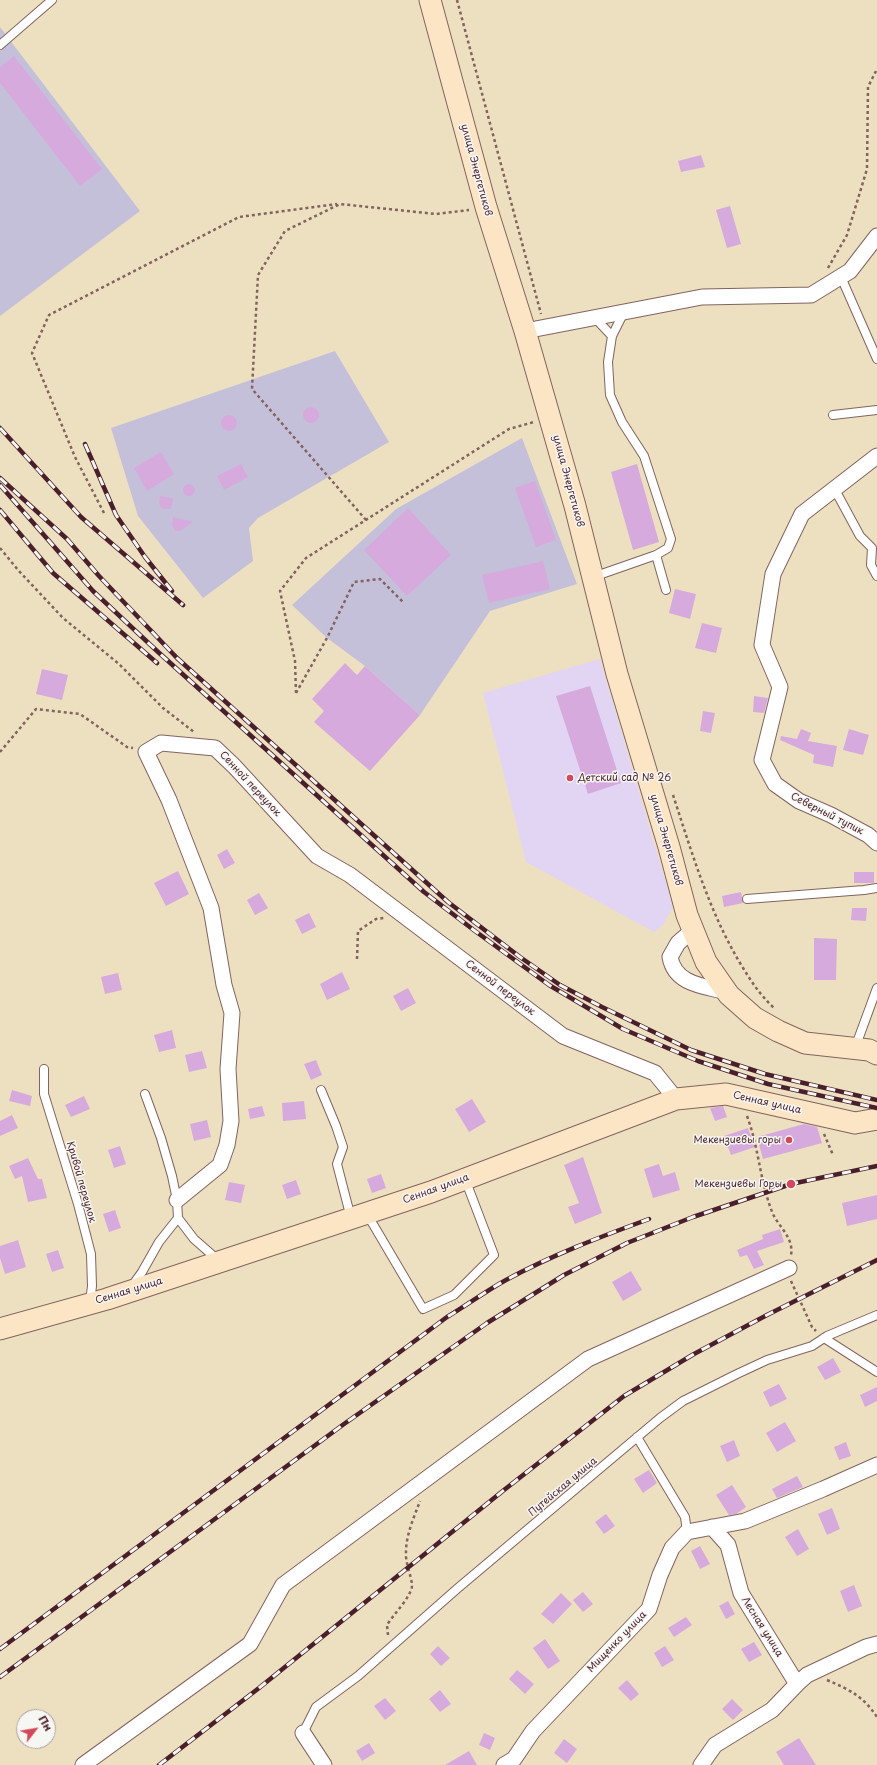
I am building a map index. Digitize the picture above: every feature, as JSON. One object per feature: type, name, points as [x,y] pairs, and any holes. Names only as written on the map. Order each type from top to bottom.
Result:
[{"type":"main road","name":"улица Энергетиков","points":[[430,0],[486,208],[525,331],[575,506],[616,674],[693,930],[706,962],[727,992],[755,1018],[790,1037],[805,1043],[869,1050],[877,1054]]},
{"type":"main road","name":"Сенная улица","points":[[0,1329],[128,1292],[359,1216],[465,1179],[676,1099],[726,1094],[855,1123],[876,1119]]},
{"type":"street","points":[[525,331],[702,297],[811,295],[850,272],[877,236]]},
{"type":"street","name":"Северный тупик","points":[[877,456],[802,514],[773,574],[762,645],[780,687],[762,760],[775,784],[799,801],[831,815],[868,835],[877,842]]},
{"type":"street","name":"Сенной переулок","points":[[146,752],[161,743],[215,748],[234,766],[317,856],[350,875],[563,1036],[655,1073],[676,1099]]},
{"type":"street","points":[[146,752],[170,800],[211,908],[224,985],[232,1013],[228,1069],[231,1121],[227,1146],[220,1165],[177,1200]]},
{"type":"street","points":[[693,930],[678,943],[670,957],[672,968],[681,978],[692,983],[727,992]]},
{"type":"street","points":[[84,1765],[250,1644],[283,1585],[588,1360],[789,1268]]},
{"type":"street","points":[[687,1532],[745,1520],[823,1489],[877,1465]]},
{"type":"street","name":"Лесная улица","points":[[712,1527],[728,1545],[741,1593],[797,1684]]},
{"type":"street","name":"Мищенко улица","points":[[511,1763],[533,1731],[649,1609],[660,1575],[672,1548],[687,1532]]},
{"type":"street","points":[[701,1765],[715,1745],[772,1710],[807,1675],[866,1647],[877,1644]]},
{"type":"street","points":[[303,1733],[324,1765]]},
{"type":"lane","points":[[0,45],[52,0]]},
{"type":"lane","points":[[841,277],[877,359]]},
{"type":"lane","points":[[593,577],[656,556],[668,548],[671,539],[644,456],[622,422],[610,395],[608,362],[612,336],[624,312]]},
{"type":"lane","points":[[595,318],[612,336]]},
{"type":"lane","points":[[833,414],[877,410]]},
{"type":"lane","points":[[834,488],[860,536],[875,547],[871,566],[877,576]]},
{"type":"lane","points":[[656,556],[666,590]]},
{"type":"lane","points":[[747,899],[856,891],[877,888]]},
{"type":"lane","points":[[855,1049],[877,988]]},
{"type":"lane","name":"Кривой переулок","points":[[44,1069],[44,1094],[78,1204],[91,1254],[92,1286],[90,1303]]},
{"type":"lane","points":[[321,1090],[336,1126],[343,1148],[337,1164],[359,1216],[423,1309],[454,1295],[494,1255],[465,1179]]},
{"type":"lane","points":[[145,1094],[161,1138],[177,1200],[178,1218],[194,1239],[220,1262]]},
{"type":"lane","points":[[128,1292],[142,1272],[159,1242],[178,1218]]},
{"type":"lane","name":"Путейская улица","points":[[303,1733],[316,1707],[358,1676],[458,1588],[637,1437],[683,1401],[767,1360],[812,1346],[824,1338],[877,1315]]},
{"type":"lane","points":[[824,1338],[877,1372]]},
{"type":"lane","points":[[637,1437],[685,1517],[687,1532]]},
{"type":"path","points":[[826,271],[847,235],[867,169],[868,87],[877,69]]},
{"type":"path","points":[[104,513],[75,457],[32,353],[49,315],[238,217],[340,204],[436,214],[486,208]]},
{"type":"path","points":[[340,204],[284,231],[258,275],[252,389],[366,520]]},
{"type":"path","points":[[404,603],[380,579],[354,582],[327,638],[296,693],[295,661],[280,591],[306,558],[509,429],[550,419]]},
{"type":"path","points":[[0,548],[18,570],[63,618],[120,664],[163,708],[215,748]]},
{"type":"path","points":[[0,752],[36,709],[80,714],[127,747],[146,752]]},
{"type":"path","points":[[357,959],[358,931],[376,919],[402,915]]},
{"type":"path","points":[[740,1097],[753,1132],[762,1176],[774,1214],[787,1234],[792,1252],[788,1276],[812,1327],[824,1338]]},
{"type":"path","points":[[387,1650],[389,1637],[387,1625],[394,1613],[404,1602],[412,1586],[407,1568],[407,1542],[429,1477]]},
{"type":"path","points":[[823,1679],[848,1689],[868,1704],[877,1717]]},
{"type":"shaded area","points":[[0,27],[140,211],[0,316]]},
{"type":"shaded area","points":[[335,351],[389,442],[258,518],[249,528],[253,561],[203,598],[138,516],[111,428]]},
{"type":"shaded area","points":[[522,438],[577,584],[490,611],[420,715],[365,666],[327,638],[292,605],[396,509]]},
{"type":"shaded area","name":"Детский сад № 26","points":[[600,659],[673,907],[663,925],[654,932],[526,862],[483,693]]},
{"type":"building","points":[[14,56],[102,169],[80,186],[0,83],[0,67]]},
{"type":"building","points":[[701,155],[705,167],[681,172],[678,161]]},
{"type":"building","points":[[730,206],[741,244],[727,248],[716,210]]},
{"type":"building","points":[[311,407],[318,412],[319,415],[314,422],[311,423],[304,418],[303,415],[308,408]]},
{"type":"building","points":[[229,415],[236,420],[237,423],[232,430],[229,431],[222,426],[221,423],[226,416]]},
{"type":"building","points":[[161,452],[174,474],[147,491],[134,468]]},
{"type":"building","points":[[241,464],[248,477],[224,490],[217,476]]},
{"type":"building","points":[[637,464],[659,542],[633,550],[611,472]]},
{"type":"building","points":[[535,481],[556,540],[536,547],[515,488]]},
{"type":"building","points":[[191,484],[194,485],[194,495],[187,496],[184,495],[183,488],[184,485]]},
{"type":"building","points":[[160,496],[174,499],[170,509],[161,508],[159,504]]},
{"type":"building","points":[[408,508],[451,555],[407,596],[364,550]]},
{"type":"building","points":[[173,517],[193,522],[180,531],[176,531],[172,526]]},
{"type":"building","points":[[543,561],[550,589],[489,603],[482,575]]},
{"type":"building","points":[[675,589],[696,594],[690,619],[669,613]]},
{"type":"building","points":[[702,623],[722,628],[716,653],[695,648]]},
{"type":"building","points":[[345,663],[357,675],[365,666],[420,715],[370,771],[314,722],[324,711],[312,699]]},
{"type":"building","points":[[42,669],[68,675],[62,700],[36,694]]},
{"type":"building","points":[[590,686],[621,783],[588,794],[556,696]]},
{"type":"building","points":[[754,696],[768,698],[764,713],[753,712]]},
{"type":"building","points":[[703,711],[715,713],[711,733],[700,731]]},
{"type":"building","points":[[801,729],[811,733],[808,741],[837,746],[833,767],[813,763],[814,755],[780,740],[781,736],[797,739]]},
{"type":"building","points":[[849,729],[869,735],[863,755],[843,750]]},
{"type":"building","points":[[227,849],[235,863],[224,869],[217,855]]},
{"type":"building","points":[[178,871],[189,894],[166,906],[154,883]]},
{"type":"building","points":[[854,872],[874,872],[874,883],[854,883]]},
{"type":"building","points":[[741,892],[743,903],[724,907],[722,896]]},
{"type":"building","points":[[259,893],[268,908],[255,915],[247,900]]},
{"type":"building","points":[[852,908],[867,908],[866,921],[851,920]]},
{"type":"building","points":[[309,913],[316,927],[302,934],[295,920]]},
{"type":"building","points":[[814,938],[837,939],[836,980],[814,980]]},
{"type":"building","points":[[342,972],[350,989],[327,1000],[320,984]]},
{"type":"building","points":[[118,973],[122,990],[105,994],[101,977]]},
{"type":"building","points":[[408,988],[416,1003],[401,1011],[393,996]]},
{"type":"building","points":[[172,1030],[176,1048],[159,1052],[154,1035]]},
{"type":"building","points":[[202,1051],[207,1068],[189,1072],[185,1055]]},
{"type":"building","points":[[316,1060],[322,1075],[311,1080],[304,1064]]},
{"type":"building","points":[[12,1090],[32,1096],[30,1106],[9,1101]]},
{"type":"building","points":[[84,1096],[90,1109],[71,1117],[65,1105]]},
{"type":"building","points":[[472,1099],[486,1122],[469,1132],[455,1109]]},
{"type":"building","points":[[304,1101],[306,1119],[283,1121],[282,1103]]},
{"type":"building","points":[[262,1106],[265,1116],[250,1119],[248,1109]]},
{"type":"building","points":[[723,1106],[727,1117],[715,1121],[710,1108]]},
{"type":"building","points":[[12,1115],[18,1128],[0,1136],[0,1121]]},
{"type":"building","points":[[207,1120],[211,1137],[194,1141],[190,1124]]},
{"type":"building","name":"Мекензиевы горы","points":[[804,1124],[817,1127],[822,1143],[763,1159],[757,1137]]},
{"type":"building","points":[[748,1128],[755,1147],[731,1155],[724,1136]]},
{"type":"building","points":[[120,1146],[126,1164],[114,1168],[108,1150]]},
{"type":"building","points":[[583,1157],[602,1213],[575,1224],[568,1207],[579,1203],[564,1165]]},
{"type":"building","points":[[28,1158],[38,1179],[42,1179],[47,1198],[28,1202],[22,1176],[15,1179],[9,1166]]},
{"type":"building","points":[[659,1164],[663,1176],[675,1172],[680,1190],[653,1198],[644,1169]]},
{"type":"building","points":[[381,1174],[386,1188],[372,1193],[367,1179]]},
{"type":"building","points":[[296,1180],[301,1194],[287,1199],[282,1185]]},
{"type":"building","points":[[229,1182],[245,1185],[241,1203],[225,1200]]},
{"type":"building","points":[[877,1195],[877,1219],[847,1226],[842,1203]]},
{"type":"building","points":[[115,1210],[121,1228],[109,1232],[103,1214]]},
{"type":"building","points":[[780,1229],[784,1242],[757,1251],[764,1265],[754,1269],[747,1255],[740,1257],[737,1250],[763,1239],[762,1235]]},
{"type":"building","points":[[18,1240],[26,1267],[5,1274],[0,1258],[0,1246]]},
{"type":"building","points":[[58,1250],[64,1268],[52,1272],[46,1254]]},
{"type":"building","points":[[631,1271],[642,1290],[623,1301],[612,1282]]},
{"type":"building","points":[[833,1358],[841,1372],[825,1380],[817,1367]]},
{"type":"building","points":[[779,1384],[787,1399],[770,1407],[763,1392]]},
{"type":"building","points":[[877,1387],[877,1401],[865,1407],[860,1395]]},
{"type":"building","points":[[785,1422],[796,1441],[777,1452],[766,1433]]},
{"type":"building","points":[[734,1440],[740,1456],[727,1462],[720,1446]]},
{"type":"building","points":[[846,1442],[851,1456],[839,1460],[834,1447]]},
{"type":"building","points":[[649,1470],[657,1483],[643,1493],[634,1479]]},
{"type":"building","points":[[797,1476],[803,1487],[777,1498],[772,1489]]},
{"type":"building","points":[[732,1485],[746,1507],[736,1514],[729,1515],[716,1495]]},
{"type":"building","points":[[832,1508],[840,1529],[827,1535],[818,1514]]},
{"type":"building","points":[[606,1514],[615,1526],[604,1534],[595,1522]]},
{"type":"building","points":[[798,1529],[809,1549],[797,1556],[785,1537]]},
{"type":"building","points":[[700,1546],[710,1564],[700,1569],[691,1551]]},
{"type":"building","points":[[854,1585],[862,1606],[848,1612],[840,1591]]},
{"type":"building","points":[[583,1592],[593,1604],[583,1612],[573,1600]]},
{"type":"building","points":[[561,1593],[572,1604],[553,1624],[541,1614]]},
{"type":"building","points":[[728,1601],[735,1614],[726,1619],[719,1606]]},
{"type":"building","points":[[686,1617],[692,1625],[674,1637],[668,1628]]},
{"type":"building","points":[[545,1639],[560,1661],[548,1669],[533,1648]]},
{"type":"building","points":[[754,1642],[762,1655],[749,1662],[741,1649]]},
{"type":"building","points":[[438,1646],[450,1658],[441,1666],[430,1654]]},
{"type":"building","points":[[665,1646],[674,1660],[662,1667],[654,1653]]},
{"type":"building","points":[[517,1670],[534,1684],[525,1694],[509,1679]]},
{"type":"building","points":[[627,1680],[639,1694],[631,1701],[618,1688]]},
{"type":"building","points":[[440,1690],[451,1704],[440,1712],[429,1699]]},
{"type":"building","points":[[385,1698],[396,1711],[385,1720],[374,1706]]},
{"type":"building","points":[[732,1699],[743,1710],[733,1720],[722,1709]]},
{"type":"building","points":[[484,1733],[495,1738],[490,1750],[479,1745]]},
{"type":"building","points":[[799,1738],[816,1765],[784,1765],[776,1752]]},
{"type":"building","points":[[564,1739],[577,1749],[567,1763],[554,1753]]},
{"type":"building","points":[[369,1743],[375,1753],[362,1761],[356,1751]]},
{"type":"building","points":[[469,1751],[477,1765],[445,1765]]},
{"type":"railway","points":[[0,428],[81,517],[183,605]]},
{"type":"railway","points":[[85,444],[116,515],[145,557],[172,591]]},
{"type":"railway","points":[[0,478],[67,539],[99,576],[177,658],[448,902],[520,957],[560,985],[691,1050],[765,1074],[877,1100]]},
{"type":"railway","points":[[0,485],[93,591],[157,651],[424,892],[549,985],[623,1029],[698,1061],[768,1084],[877,1108]]},
{"type":"railway","points":[[0,510],[53,573],[157,663]]},
{"type":"railway","points":[[0,1677],[344,1424],[487,1323],[564,1275],[627,1243],[693,1217],[791,1184],[877,1166]]},
{"type":"railway","points":[[0,1649],[447,1317],[499,1284],[541,1262],[649,1219]]},
{"type":"railway","points":[[159,1765],[259,1688],[504,1490],[624,1396],[694,1354],[767,1315],[877,1260]]},
{"type":"place","name":"Детский сад № 26","points":[[570,778]]},
{"type":"place","name":"Мекензиевы горы","points":[[789,1140]]},
{"type":"place","name":"Мекензиевы Горы","points":[[791,1184]]}]
